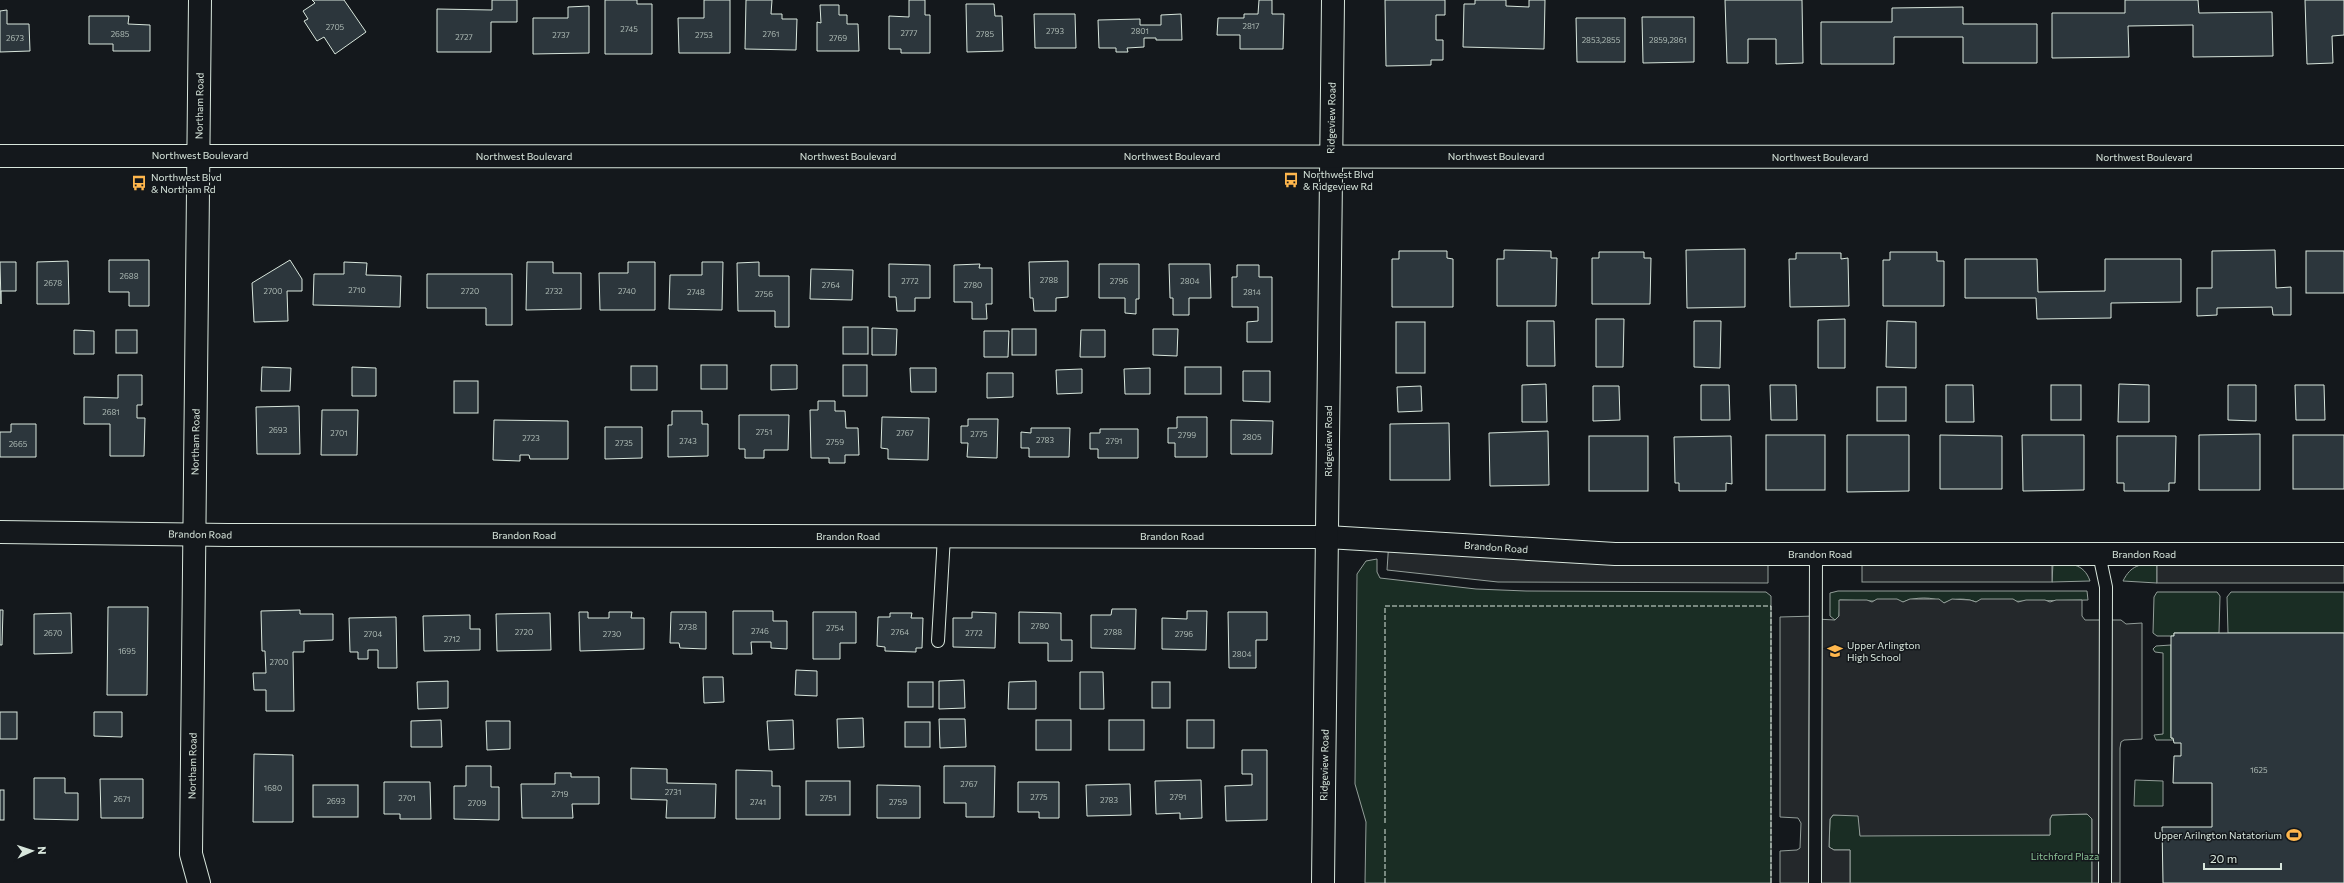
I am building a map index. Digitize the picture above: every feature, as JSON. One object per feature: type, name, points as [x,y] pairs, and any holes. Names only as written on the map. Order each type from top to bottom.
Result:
[{"type":"street","name":"Northam Road","points":[[199,883],[191,854],[200,0]]},
{"type":"street","name":"Ridgeview Road","points":[[1323,883],[1330,156],[1333,0]]},
{"type":"street","name":"Northwest Boulevard","points":[[0,156],[2344,157]]},
{"type":"street","name":"Brandon Road","points":[[0,532],[194,535],[1327,537],[1615,554],[2344,554]]},
{"type":"lane","points":[[938,641],[944,536]]},
{"type":"lane","points":[[1815,883],[1816,554]]},
{"type":"lane","points":[[2099,554],[2106,587],[2105,883]]},
{"type":"green space","points":[[1377,559],[1377,572],[1380,578],[1476,589],[1526,591],[1766,592],[1771,596],[1771,883],[1365,883],[1366,822],[1355,784],[1357,574],[1366,561]]},
{"type":"green space","points":[[2053,563],[2065,563],[2080,567],[2090,581],[2052,582]]},
{"type":"green space","points":[[2157,563],[2157,583],[2123,581],[2129,572],[2137,566]]},
{"type":"green space","points":[[1838,591],[2087,591],[2088,600],[1976,602],[1960,599],[1944,603],[1930,598],[1913,599],[1903,602],[1840,600],[1839,616],[1835,620],[1830,616],[1830,593]]},
{"type":"green space","points":[[2157,592],[2217,592],[2220,596],[2219,633],[2174,633],[2174,636],[2157,636],[2153,633],[2154,597]]},
{"type":"green space","points":[[2231,592],[2344,592],[2344,633],[2228,633],[2227,597]]},
{"type":"green space","points":[[2171,645],[2171,738],[2174,740],[2156,740],[2154,735],[2163,734],[2163,653],[2155,652],[2153,649],[2156,646]]},
{"type":"green space","points":[[2135,780],[2163,781],[2163,806],[2134,806]]},
{"type":"green space","name":"Litchford Plaza","points":[[1856,814],[1860,818],[1860,835],[2050,835],[2050,819],[2052,815],[2087,814],[2092,819],[2092,883],[1850,883],[1850,850],[1834,850],[1829,847],[1830,819],[1833,815]]},
{"type":"shaded area","points":[[1389,540],[1768,554],[1768,583],[1498,582],[1387,570]]},
{"type":"shaded area","points":[[1862,554],[2052,554],[2052,582],[1862,582]]},
{"type":"shaded area","points":[[2157,554],[2344,554],[2344,583],[2157,583]]},
{"type":"shaded area","points":[[1877,599],[1897,599],[1903,602],[1910,599],[1939,599],[1944,603],[1952,599],[1970,600],[1976,602],[1981,599],[2013,599],[2018,602],[2026,600],[2045,600],[2050,602],[2056,600],[2082,600],[2082,616],[2085,620],[2121,620],[2126,624],[2142,623],[2142,739],[2124,740],[2121,742],[2120,748],[2120,883],[2092,883],[2092,819],[2087,814],[2052,815],[2050,819],[2050,835],[1860,836],[1858,816],[1833,815],[1830,819],[1829,847],[1834,850],[1850,850],[1850,883],[1780,883],[1780,851],[1797,850],[1800,848],[1801,823],[1798,818],[1780,817],[1780,617],[1816,616],[1816,619],[1835,620],[1839,616],[1839,600],[1867,600],[1872,602]]},
{"type":"building","points":[[312,0],[344,0],[366,32],[335,54],[324,37],[317,41],[304,21],[308,19],[303,11],[315,3]]},
{"type":"building","points":[[492,0],[517,0],[517,22],[491,22],[491,52],[437,52],[437,9],[492,10]]},
{"type":"building","points":[[605,0],[637,0],[637,4],[652,4],[652,54],[605,54]]},
{"type":"building","points":[[704,0],[730,0],[730,53],[679,53],[678,18],[704,18]]},
{"type":"building","points":[[746,0],[772,0],[771,14],[782,14],[782,19],[797,19],[796,50],[745,49]]},
{"type":"building","points":[[909,0],[925,0],[925,15],[930,15],[930,53],[901,53],[901,49],[889,49],[889,16],[909,17]]},
{"type":"building","points":[[1259,0],[1272,0],[1272,14],[1284,14],[1283,49],[1240,49],[1240,35],[1217,35],[1218,18],[1244,18],[1244,14],[1258,14]]},
{"type":"building","points":[[1385,0],[1445,0],[1445,15],[1436,15],[1436,40],[1443,40],[1443,60],[1431,60],[1431,65],[1386,66]]},
{"type":"building","points":[[1475,0],[1506,0],[1506,6],[1529,7],[1529,0],[1545,0],[1544,49],[1463,47],[1464,4],[1475,4]]},
{"type":"building","points":[[1725,0],[1802,0],[1803,63],[1776,64],[1776,39],[1748,39],[1748,63],[1727,63]]},
{"type":"building","points":[[2125,0],[2198,0],[2199,13],[2272,12],[2273,56],[2193,57],[2193,25],[2128,26],[2129,57],[2052,58],[2052,13],[2125,13]]},
{"type":"building","points":[[2305,0],[2344,0],[2344,35],[2332,36],[2333,63],[2307,64]]},
{"type":"building","points":[[966,4],[994,4],[995,16],[1002,16],[1003,51],[967,52]]},
{"type":"building","points":[[820,5],[839,5],[839,15],[847,15],[847,24],[858,24],[859,51],[817,51],[817,22],[821,23]]},
{"type":"building","points":[[589,6],[589,53],[533,54],[533,18],[568,18],[568,7]]},
{"type":"building","points":[[1963,7],[1963,24],[2037,24],[2037,63],[1963,63],[1963,37],[1894,37],[1894,64],[1821,64],[1821,22],[1892,22],[1892,8]]},
{"type":"building","points":[[7,10],[7,24],[29,24],[30,51],[0,52],[0,11]]},
{"type":"building","points":[[1034,14],[1075,14],[1076,48],[1035,48]]},
{"type":"building","points":[[1181,14],[1182,40],[1156,40],[1156,38],[1144,38],[1144,47],[1127,48],[1128,52],[1116,52],[1116,48],[1099,48],[1098,20],[1140,19],[1140,25],[1161,25],[1161,15]]},
{"type":"building","points":[[89,16],[129,16],[128,24],[150,25],[150,51],[113,51],[113,44],[89,44]]},
{"type":"building","points":[[1642,17],[1694,17],[1694,62],[1643,63]]},
{"type":"building","points":[[1576,18],[1625,18],[1625,62],[1577,62]]},
{"type":"building","points":[[1745,249],[1745,307],[1687,308],[1686,250]]},
{"type":"building","points":[[1504,250],[1551,251],[1551,258],[1557,258],[1556,306],[1497,306],[1497,259],[1504,259]]},
{"type":"building","points":[[2275,250],[2276,288],[2291,287],[2291,315],[2273,315],[2272,307],[2217,308],[2217,315],[2197,316],[2197,288],[2212,288],[2212,251]]},
{"type":"building","points":[[1399,251],[1447,251],[1447,258],[1453,259],[1453,307],[1392,307],[1392,259],[1399,259]]},
{"type":"building","points":[[2306,251],[2344,251],[2344,293],[2306,293]]},
{"type":"building","points":[[1599,252],[1644,252],[1644,258],[1651,258],[1650,304],[1592,304],[1592,258],[1599,258]]},
{"type":"building","points":[[1890,252],[1937,252],[1937,261],[1944,261],[1944,306],[1883,306],[1883,260],[1890,260]]},
{"type":"building","points":[[1796,253],[1841,253],[1841,259],[1848,258],[1849,306],[1790,307],[1789,259],[1796,259]]},
{"type":"building","points":[[1965,259],[2037,259],[2038,292],[2105,291],[2105,259],[2181,259],[2181,302],[2111,303],[2111,318],[2037,319],[2036,298],[1965,298]]},
{"type":"building","points":[[109,260],[149,260],[149,306],[129,306],[129,292],[109,292]]},
{"type":"building","points":[[290,260],[302,279],[302,291],[287,291],[288,321],[254,322],[252,283]]},
{"type":"building","points":[[68,261],[69,304],[37,304],[37,262]]},
{"type":"building","points":[[1068,261],[1068,297],[1056,298],[1056,311],[1034,311],[1033,298],[1030,298],[1029,262]]},
{"type":"building","points":[[0,262],[16,262],[16,291],[1,291],[1,304]]},
{"type":"building","points":[[344,262],[367,263],[366,275],[401,276],[400,307],[313,305],[314,274],[344,274]]},
{"type":"building","points":[[527,262],[553,262],[553,273],[581,273],[581,309],[526,310]]},
{"type":"building","points":[[628,262],[655,262],[655,310],[600,310],[599,273],[628,273]]},
{"type":"building","points":[[702,262],[723,262],[722,310],[669,309],[670,275],[702,275]]},
{"type":"building","points":[[759,262],[759,276],[789,276],[789,327],[775,327],[775,311],[738,311],[737,263]]},
{"type":"building","points":[[889,264],[930,265],[930,298],[915,298],[915,311],[897,311],[896,297],[889,297]]},
{"type":"building","points":[[980,264],[979,268],[992,268],[992,304],[986,304],[987,319],[972,319],[972,302],[954,302],[954,265]]},
{"type":"building","points":[[1099,264],[1139,264],[1139,299],[1136,299],[1136,314],[1125,313],[1125,298],[1099,298]]},
{"type":"building","points":[[1169,264],[1210,264],[1211,298],[1189,298],[1189,315],[1173,315],[1173,298],[1170,298]]},
{"type":"building","points":[[1237,265],[1259,265],[1259,277],[1272,277],[1272,342],[1247,342],[1247,322],[1258,321],[1258,307],[1232,307],[1232,277],[1237,277]]},
{"type":"building","points":[[811,269],[853,270],[852,300],[810,299]]},
{"type":"building","points":[[427,274],[512,274],[512,325],[486,325],[486,308],[427,308]]},
{"type":"building","points":[[1596,319],[1624,319],[1623,367],[1596,367]]},
{"type":"building","points":[[1845,319],[1845,368],[1818,368],[1818,320]]},
{"type":"building","points":[[1527,321],[1554,321],[1555,366],[1527,366]]},
{"type":"building","points":[[1694,321],[1721,321],[1720,368],[1694,367]]},
{"type":"building","points":[[1887,321],[1916,322],[1916,368],[1886,367]]},
{"type":"building","points":[[1396,322],[1425,322],[1425,373],[1396,373]]},
{"type":"building","points":[[843,327],[868,327],[868,354],[843,354]]},
{"type":"building","points":[[872,328],[897,329],[896,355],[872,355]]},
{"type":"building","points":[[1012,329],[1036,329],[1036,355],[1012,355]]},
{"type":"building","points":[[1153,329],[1178,329],[1177,356],[1153,355]]},
{"type":"building","points":[[74,330],[94,331],[94,354],[74,354]]},
{"type":"building","points":[[116,330],[137,330],[137,353],[116,353]]},
{"type":"building","points":[[1081,330],[1105,330],[1105,357],[1080,357]]},
{"type":"building","points":[[984,331],[1009,331],[1008,357],[984,357]]},
{"type":"building","points":[[701,365],[727,365],[727,389],[701,389]]},
{"type":"building","points":[[771,365],[797,365],[797,389],[771,390]]},
{"type":"building","points":[[843,365],[867,365],[867,396],[843,396]]},
{"type":"building","points":[[631,366],[657,366],[657,390],[631,390]]},
{"type":"building","points":[[262,367],[291,368],[290,391],[261,391]]},
{"type":"building","points":[[352,367],[376,368],[376,396],[352,396]]},
{"type":"building","points":[[1185,367],[1221,367],[1221,394],[1185,394]]},
{"type":"building","points":[[910,368],[936,368],[936,392],[911,392]]},
{"type":"building","points":[[1150,368],[1150,394],[1125,394],[1124,369]]},
{"type":"building","points":[[1082,369],[1082,393],[1057,394],[1056,370]]},
{"type":"building","points":[[1243,371],[1270,371],[1270,402],[1243,401]]},
{"type":"building","points":[[987,373],[1013,373],[1013,397],[987,398]]},
{"type":"building","points":[[118,375],[142,375],[142,405],[137,405],[137,418],[145,418],[144,456],[110,456],[110,424],[84,424],[84,397],[118,398]]},
{"type":"building","points":[[454,381],[478,381],[478,413],[454,413]]},
{"type":"building","points":[[1546,384],[1547,422],[1522,422],[1522,385]]},
{"type":"building","points":[[2119,384],[2149,385],[2149,422],[2118,422]]},
{"type":"building","points":[[1701,385],[1729,385],[1730,420],[1701,420]]},
{"type":"building","points":[[1770,385],[1796,385],[1797,420],[1771,420]]},
{"type":"building","points":[[1946,385],[1973,385],[1974,422],[1946,422]]},
{"type":"building","points":[[2051,385],[2081,385],[2081,420],[2051,420]]},
{"type":"building","points":[[2228,385],[2256,385],[2256,421],[2228,420]]},
{"type":"building","points":[[2295,385],[2324,385],[2325,420],[2296,420]]},
{"type":"building","points":[[1421,386],[1422,411],[1398,412],[1397,387]]},
{"type":"building","points":[[1593,386],[1619,386],[1620,420],[1593,421]]},
{"type":"building","points":[[1877,387],[1906,387],[1906,421],[1877,421]]},
{"type":"building","points":[[818,401],[835,401],[835,411],[845,411],[846,428],[858,428],[859,455],[845,455],[845,463],[829,463],[829,458],[811,458],[810,410],[818,410]]},
{"type":"building","points":[[299,406],[300,454],[257,454],[256,407]]},
{"type":"building","points":[[322,410],[358,410],[357,455],[321,455]]},
{"type":"building","points":[[672,411],[702,411],[702,424],[708,424],[708,456],[668,457],[668,425],[672,425]]},
{"type":"building","points":[[739,415],[789,415],[788,450],[764,450],[764,458],[745,458],[745,449],[739,449]]},
{"type":"building","points":[[882,417],[929,418],[928,460],[888,459],[888,449],[881,448]]},
{"type":"building","points":[[1177,417],[1207,417],[1207,457],[1175,457],[1175,443],[1168,443],[1168,428],[1177,428]]},
{"type":"building","points":[[968,419],[998,419],[997,458],[967,457],[968,443],[961,443],[961,426],[968,426]]},
{"type":"building","points":[[494,420],[568,421],[568,459],[530,459],[529,455],[520,455],[520,461],[493,460]]},
{"type":"building","points":[[1231,420],[1273,421],[1272,454],[1231,454]]},
{"type":"building","points":[[1449,423],[1450,480],[1390,480],[1390,424]]},
{"type":"building","points":[[11,424],[36,424],[36,457],[0,457],[0,432],[11,432]]},
{"type":"building","points":[[605,427],[642,427],[642,458],[605,459]]},
{"type":"building","points":[[1031,428],[1070,428],[1069,457],[1029,457],[1029,448],[1021,448],[1021,432],[1031,433]]},
{"type":"building","points":[[1100,429],[1138,429],[1138,458],[1098,458],[1098,449],[1090,449],[1090,433],[1100,433]]},
{"type":"building","points":[[1548,431],[1549,485],[1490,486],[1489,433]]},
{"type":"building","points":[[2260,434],[2260,490],[2199,490],[2199,435]]},
{"type":"building","points":[[1766,435],[1825,435],[1825,490],[1766,490]]},
{"type":"building","points":[[1847,435],[1909,435],[1909,491],[1847,492]]},
{"type":"building","points":[[1940,435],[2002,436],[2002,489],[1940,489]]},
{"type":"building","points":[[2022,435],[2084,435],[2084,490],[2023,491]]},
{"type":"building","points":[[2293,435],[2344,435],[2344,489],[2293,489]]},
{"type":"building","points":[[1589,436],[1648,436],[1648,491],[1589,491]]},
{"type":"building","points":[[1731,436],[1732,484],[1726,483],[1726,491],[1679,491],[1679,483],[1675,483],[1674,437]]},
{"type":"building","points":[[2117,436],[2176,436],[2175,483],[2169,483],[2169,491],[2124,491],[2124,483],[2117,483]]},
{"type":"building","points":[[108,607],[148,607],[147,695],[107,695]]},
{"type":"building","points":[[1112,609],[1136,609],[1135,649],[1091,648],[1091,615],[1111,615]]},
{"type":"building","points":[[0,610],[3,610],[2,645],[0,645]]},
{"type":"building","points":[[300,610],[300,614],[333,614],[333,640],[304,641],[304,652],[293,652],[294,711],[266,711],[266,690],[254,690],[253,673],[266,673],[265,651],[262,651],[261,611]]},
{"type":"building","points":[[733,611],[773,611],[773,621],[787,621],[787,649],[771,648],[771,642],[751,642],[752,654],[733,654]]},
{"type":"building","points":[[1187,611],[1207,611],[1206,650],[1162,649],[1162,618],[1187,619]]},
{"type":"building","points":[[579,612],[588,612],[588,618],[609,618],[609,612],[632,612],[631,618],[644,618],[644,649],[580,651]]},
{"type":"building","points":[[671,612],[706,612],[706,649],[680,648],[679,643],[670,643]]},
{"type":"building","points":[[813,612],[856,612],[856,643],[840,643],[840,659],[813,659]]},
{"type":"building","points":[[972,612],[996,613],[995,648],[953,647],[953,618],[972,618]]},
{"type":"building","points":[[1019,612],[1061,613],[1061,640],[1072,640],[1072,661],[1048,661],[1048,643],[1019,643]]},
{"type":"building","points":[[1228,612],[1267,612],[1267,640],[1256,640],[1256,668],[1229,668]]},
{"type":"building","points":[[71,613],[72,653],[34,654],[34,614]]},
{"type":"building","points":[[550,613],[551,650],[497,651],[496,614]]},
{"type":"building","points":[[890,613],[912,613],[911,618],[923,618],[922,648],[916,648],[916,652],[885,651],[885,647],[877,646],[878,617],[890,617]]},
{"type":"building","points":[[470,615],[470,629],[480,629],[480,650],[424,651],[423,616]]},
{"type":"building","points":[[396,617],[397,668],[378,668],[378,650],[368,650],[368,659],[358,659],[358,652],[350,652],[349,618]]},
{"type":"building","points":[[2174,633],[2344,633],[2344,883],[2163,883],[2162,827],[2212,827],[2212,783],[2173,783],[2174,756],[2181,756],[2181,743],[2174,743],[2173,738],[2171,738],[2171,636],[2174,636]]},
{"type":"building","points":[[796,670],[817,671],[817,696],[795,695]]},
{"type":"building","points":[[1080,672],[1103,672],[1104,709],[1080,709]]},
{"type":"building","points":[[703,677],[723,677],[724,702],[704,703]]},
{"type":"building","points":[[964,680],[965,708],[939,709],[939,681]]},
{"type":"building","points":[[448,681],[448,708],[418,709],[417,682]]},
{"type":"building","points":[[1036,681],[1036,709],[1008,709],[1009,682]]},
{"type":"building","points":[[908,682],[933,682],[933,707],[908,707]]},
{"type":"building","points":[[1152,682],[1170,682],[1170,708],[1152,708]]},
{"type":"building","points":[[0,712],[17,712],[17,739],[0,739]]},
{"type":"building","points":[[94,712],[122,712],[122,737],[94,736]]},
{"type":"building","points":[[863,718],[864,747],[838,748],[837,719]]},
{"type":"building","points":[[939,719],[965,719],[966,747],[940,748]]},
{"type":"building","points":[[441,720],[442,747],[411,747],[411,721]]},
{"type":"building","points":[[793,720],[794,749],[769,750],[767,721]]},
{"type":"building","points":[[1036,720],[1071,720],[1071,750],[1036,750]]},
{"type":"building","points":[[1109,720],[1144,720],[1144,750],[1109,750]]},
{"type":"building","points":[[1187,720],[1214,720],[1214,748],[1187,748]]},
{"type":"building","points":[[486,721],[510,721],[510,749],[487,750]]},
{"type":"building","points":[[905,722],[930,722],[930,747],[905,747]]},
{"type":"building","points":[[1242,750],[1267,750],[1267,820],[1226,821],[1225,786],[1252,785],[1252,774],[1242,774]]},
{"type":"building","points":[[254,754],[293,755],[293,822],[253,822]]},
{"type":"building","points":[[466,766],[491,766],[491,787],[499,787],[499,820],[454,819],[454,786],[466,786]]},
{"type":"building","points":[[944,766],[995,766],[994,817],[966,817],[966,803],[944,803]]},
{"type":"building","points":[[631,768],[667,769],[667,783],[716,784],[715,818],[666,818],[667,800],[631,799]]},
{"type":"building","points":[[736,770],[772,771],[772,786],[780,786],[780,819],[736,819]]},
{"type":"building","points":[[555,773],[571,773],[571,777],[599,777],[599,804],[572,804],[573,818],[522,818],[521,784],[555,784]]},
{"type":"building","points":[[34,778],[65,778],[65,793],[78,793],[78,820],[34,819]]},
{"type":"building","points":[[100,779],[143,779],[143,818],[101,818]]},
{"type":"building","points":[[1201,780],[1202,818],[1180,819],[1180,813],[1156,814],[1155,781]]},
{"type":"building","points":[[806,781],[850,781],[850,815],[806,815]]},
{"type":"building","points":[[384,782],[430,782],[431,819],[400,819],[400,814],[384,814]]},
{"type":"building","points":[[1018,782],[1059,782],[1059,818],[1039,818],[1039,812],[1018,812]]},
{"type":"building","points":[[1130,784],[1131,815],[1087,816],[1086,785]]},
{"type":"building","points":[[313,785],[358,785],[358,817],[313,817]]},
{"type":"building","points":[[877,785],[920,786],[920,818],[877,818]]},
{"type":"building","points":[[0,790],[4,790],[4,820],[0,820]]},
{"type":"fence","points":[[1385,823],[1385,606],[1771,606],[1771,883]]},
{"type":"fence","points":[[1385,828],[1385,883]]},
{"type":"place","name":"Northwest Blvd & Ridgeview Rd","points":[[1291,180]]},
{"type":"place","name":"Northwest Blvd & Northam Rd","points":[[139,183]]},
{"type":"place","name":"Upper Arlington High School","points":[[1835,651]]},
{"type":"place","name":"Upper Arilngton Natatorium","points":[[2294,835]]}]
